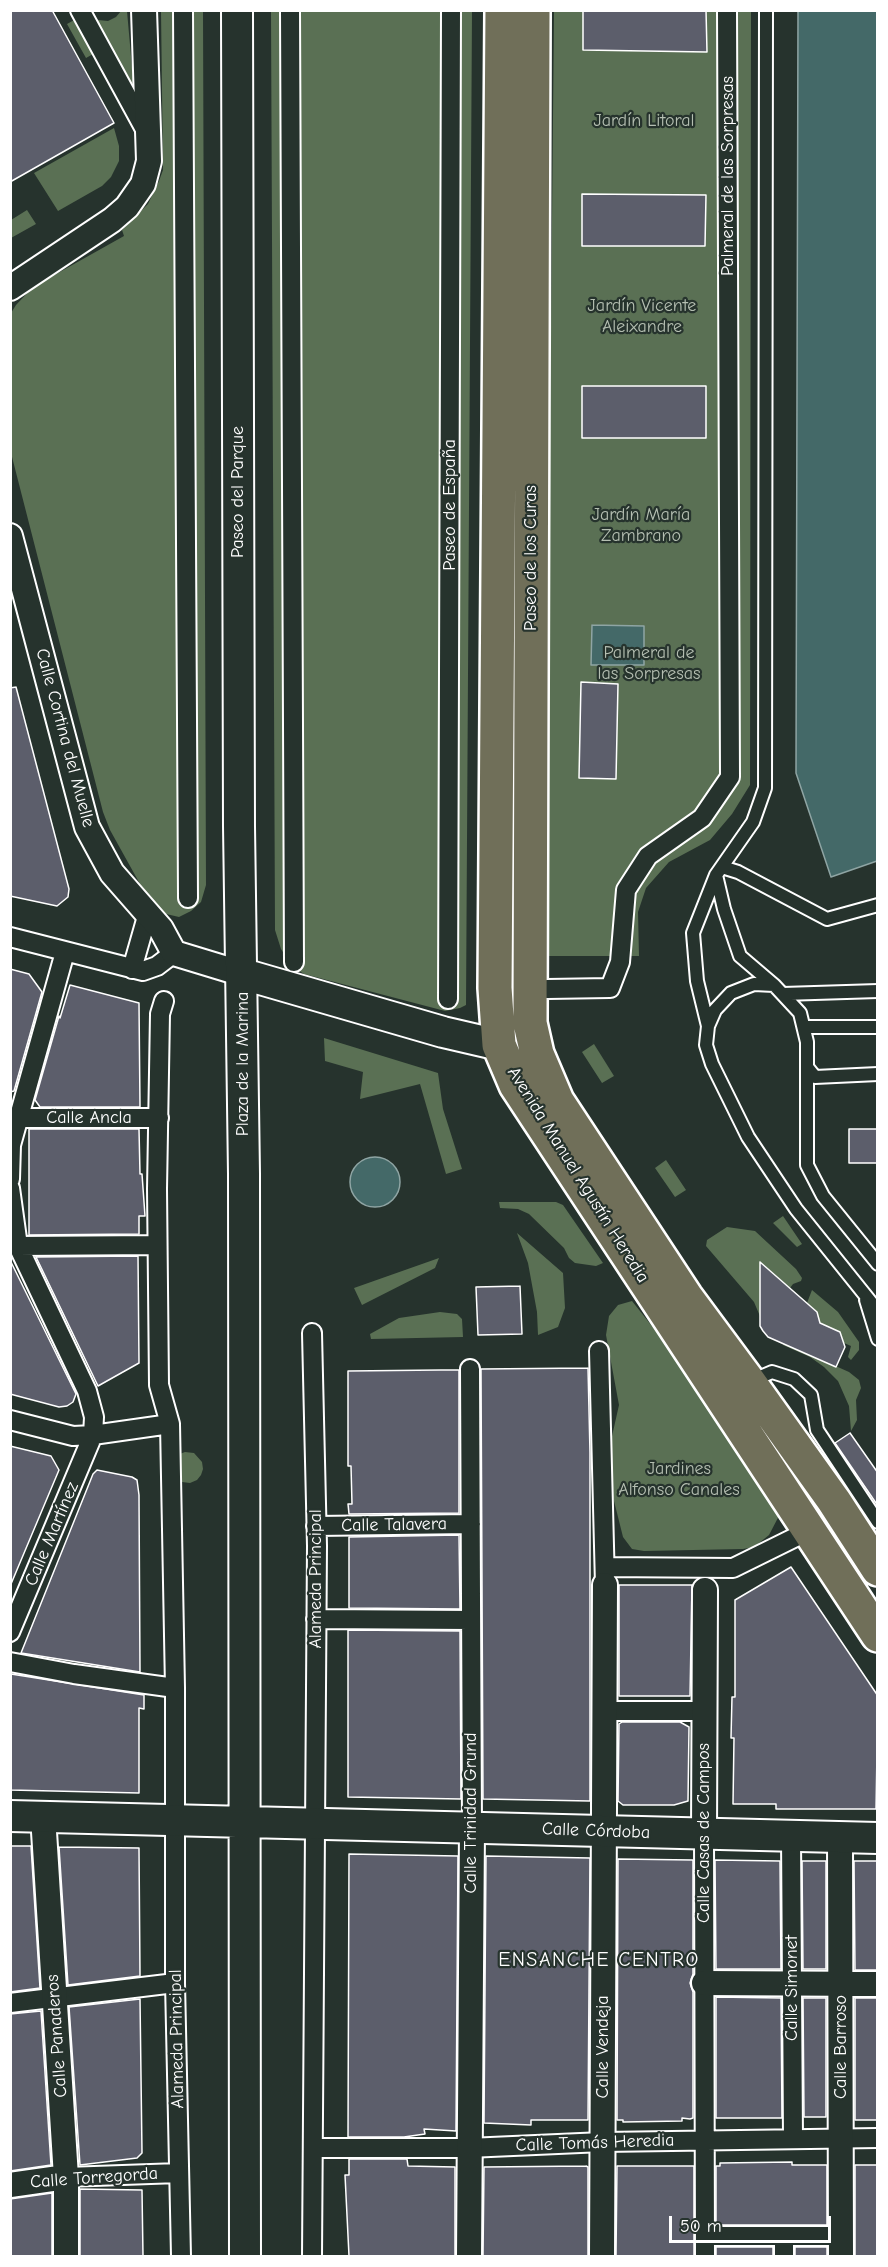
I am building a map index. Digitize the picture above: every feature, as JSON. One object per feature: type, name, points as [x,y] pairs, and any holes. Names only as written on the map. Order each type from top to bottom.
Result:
[{"type":"main road","name":"Paseo de los Curas","points":[[499,1045],[495,966],[502,10]]},
{"type":"main road","name":"Paseo de los Curas","points":[[533,10],[530,1023],[537,1054],[557,1101]]},
{"type":"main road","name":"Avenida Manuel Agustín Heredia","points":[[499,1045],[557,1101],[673,1278],[737,1392],[808,1531],[878,1635]]},
{"type":"main road","name":"Avenida Manuel Agustín Heredia","points":[[499,1045],[516,1085],[737,1392],[834,1501],[878,1569]]},
{"type":"street","points":[[80,10],[148,135]]},
{"type":"street","points":[[10,288],[112,220],[127,207],[143,184],[149,161],[144,10]]},
{"type":"street","points":[[183,10],[188,898]]},
{"type":"street","name":"Paseo del Parque","points":[[237,10],[239,826],[243,974]]},
{"type":"street","points":[[291,10],[294,962]]},
{"type":"street","name":"Paseo de España","points":[[448,999],[451,10]]},
{"type":"street","name":"Palmeral de las Sorpresas","points":[[547,989],[610,988],[620,962],[626,890],[648,856],[702,818],[730,777],[727,10]]},
{"type":"street","name":"Calle Cortina del Muelle","points":[[12,550],[87,827],[112,873],[161,929],[174,953]]},
{"type":"street","points":[[132,969],[148,913]]},
{"type":"street","points":[[10,937],[132,969],[143,970],[157,966],[174,953],[243,974]]},
{"type":"street","points":[[10,1179],[11,1145],[64,952]]},
{"type":"street","name":"Plaza de la Marina","points":[[246,1823],[243,974],[442,1032],[499,1045]]},
{"type":"street","points":[[10,1420],[73,1436],[93,1436],[170,1424],[159,1384],[157,1245],[160,1014],[164,1001]]},
{"type":"street","name":"Calle Ancla","points":[[20,1118],[159,1118]]},
{"type":"street","points":[[10,1188],[12,1227],[18,1246],[87,1391],[94,1417],[93,1436]]},
{"type":"street","points":[[18,1246],[157,1245]]},
{"type":"street","name":"Alameda Principal","points":[[312,1332],[316,1526],[312,2256]]},
{"type":"street","points":[[599,1351],[605,1576],[704,1579],[733,1568],[808,1531]]},
{"type":"street","name":"Calle Trinidad Grund","points":[[469,2256],[472,1828],[470,1370]]},
{"type":"street","name":"Alameda Principal","points":[[170,1424],[175,1688],[175,1983],[181,2256]]},
{"type":"street","name":"Calle Martínez","points":[[13,1621],[93,1436]]},
{"type":"street","name":"Calle Talavera","points":[[316,1526],[471,1524]]},
{"type":"street","name":"Calle Vendeja","points":[[602,2256],[605,1576]]},
{"type":"street","name":"Calle Casas de Campos","points":[[704,1579],[705,2256]]},
{"type":"street","points":[[316,1619],[471,1620]]},
{"type":"street","points":[[10,1662],[74,1674],[175,1688]]},
{"type":"street","points":[[604,1711],[705,1711]]},
{"type":"street","points":[[10,1816],[315,1825]]},
{"type":"street","name":"Calle Panaderos","points":[[49,1816],[53,1998],[66,2177],[66,2256]]},
{"type":"street","points":[[245,2256],[243,2072],[246,1823]]},
{"type":"street","name":"Calle Córdoba","points":[[315,1825],[878,1838]]},
{"type":"street","name":"Calle Simonet","points":[[791,1836],[793,2139]]},
{"type":"street","name":"Calle Barroso","points":[[840,1838],[841,2246]]},
{"type":"street","points":[[10,2003],[175,1983]]},
{"type":"street","points":[[705,1983],[878,1984]]},
{"type":"street","name":"Calle Tomás Heredia","points":[[313,2148],[468,2148],[603,2142],[878,2138]]},
{"type":"street","name":"Calle Torregorda","points":[[10,2185],[66,2177],[179,2173]]},
{"type":"street","points":[[705,2236],[784,2236],[841,2246]]},
{"type":"street","points":[[784,2236],[784,2256]]},
{"type":"lane","points":[[708,1026],[697,981],[693,933],[719,871],[753,822],[765,788],[766,10]]},
{"type":"lane","points":[[719,871],[738,872],[827,919],[878,905]]},
{"type":"lane","points":[[719,871],[724,909],[740,956],[800,1013],[807,1042],[807,1165],[824,1196],[878,1264]]},
{"type":"lane","points":[[878,991],[778,990],[754,984],[731,993],[714,1010],[708,1026],[706,1045],[712,1064],[748,1137],[796,1209],[866,1299],[878,1311]]},
{"type":"lane","points":[[804,1027],[878,1027]]},
{"type":"lane","points":[[807,1067],[815,1077],[878,1074]]},
{"type":"lane","points":[[866,1299],[878,1339]]},
{"type":"lane","points":[[737,1392],[772,1372],[794,1379],[811,1395],[818,1430],[878,1522]]},
{"type":"lane","points":[[10,1805],[44,1806],[49,1816]]},
{"type":"green space","points":[[121,11],[127,11],[134,90],[90,16],[108,21]]},
{"type":"green space","points":[[161,11],[203,11],[206,885],[201,902],[191,911],[179,917],[162,913],[150,902],[110,830],[103,812],[11,453],[11,313],[33,287],[124,236],[122,230],[148,204],[163,170]]},
{"type":"green space","points":[[271,11],[472,11],[466,1005],[445,1011],[304,974],[292,966],[281,949],[275,930]]},
{"type":"green space","name":"Palmeral de las Sorpresas","points":[[554,11],[751,11],[750,785],[732,814],[710,840],[669,862],[646,888],[638,912],[639,956],[545,956]]},
{"type":"green space","points":[[76,19],[95,53],[86,58],[67,24]]},
{"type":"green space","points":[[114,128],[119,146],[119,161],[111,177],[102,186],[58,211],[34,173]]},
{"type":"green space","points":[[27,210],[36,224],[11,238],[11,220]]},
{"type":"green space","points":[[324,1038],[438,1073],[443,1109],[462,1169],[446,1174],[420,1084],[360,1099],[363,1072],[325,1061]]},
{"type":"green space","points":[[594,1044],[614,1076],[602,1083],[582,1052]]},
{"type":"green space","points":[[666,1160],[686,1190],[675,1197],[655,1168]]},
{"type":"green space","points":[[499,1202],[556,1202],[563,1205],[603,1263],[596,1266],[575,1263],[569,1258],[564,1248],[529,1214],[518,1209],[500,1208]]},
{"type":"green space","points":[[783,1216],[802,1244],[797,1247],[773,1223]]},
{"type":"green space","points":[[727,1227],[755,1231],[796,1269],[802,1278],[790,1288],[770,1270],[761,1274],[762,1321],[754,1302],[706,1246],[707,1240]]},
{"type":"green space","points":[[517,1233],[563,1273],[565,1308],[558,1327],[538,1335],[537,1312],[528,1263]]},
{"type":"green space","points":[[439,1258],[435,1268],[362,1305],[354,1288]]},
{"type":"green space","points":[[812,1290],[838,1312],[859,1342],[859,1350],[851,1360],[848,1357],[851,1346],[844,1343],[840,1332],[820,1323],[817,1312],[807,1303]]},
{"type":"green space","name":"Jardines Alfonso Canales","points":[[632,1301],[702,1389],[781,1512],[769,1535],[754,1547],[644,1551],[632,1549],[623,1537],[609,1481],[608,1454],[619,1405],[606,1335],[609,1316],[618,1305]]},
{"type":"green space","points":[[440,1312],[457,1314],[462,1319],[463,1337],[371,1339],[370,1334],[399,1318]]},
{"type":"green space","points":[[784,1343],[849,1372],[859,1380],[861,1388],[856,1400],[857,1420],[851,1431],[849,1406],[838,1381],[810,1357],[783,1345]]},
{"type":"green space","points":[[185,1452],[194,1453],[202,1462],[201,1475],[190,1483],[182,1482],[176,1477],[177,1455]]},
{"type":"water","points":[[798,11],[878,11],[877,861],[831,877],[796,773]]},
{"type":"water","points":[[592,625],[644,626],[644,665],[591,665]]},
{"type":"water","points":[[370,1157],[380,1157],[393,1164],[400,1177],[400,1187],[393,1200],[380,1207],[370,1207],[361,1203],[354,1196],[350,1187],[350,1177],[354,1168],[361,1161]]},
{"type":"building","points":[[10,10],[52,10],[114,123],[10,182]]},
{"type":"building","points":[[583,10],[706,10],[707,52],[583,50]]},
{"type":"building","points":[[582,194],[706,195],[705,246],[582,246]]},
{"type":"building","points":[[582,386],[706,386],[706,438],[582,438]]},
{"type":"building","points":[[581,682],[618,684],[616,779],[579,778]]},
{"type":"building","points":[[16,687],[69,889],[68,897],[57,906],[10,896],[10,688]]},
{"type":"building","points":[[10,969],[29,974],[42,992],[14,1091],[10,1092]]},
{"type":"building","points":[[70,985],[139,1003],[140,1107],[40,1107],[35,1100]]},
{"type":"building","points":[[29,1129],[139,1129],[140,1174],[142,1174],[145,1216],[139,1216],[139,1234],[29,1235]]},
{"type":"building","points":[[849,1129],[878,1129],[878,1163],[849,1163]]},
{"type":"building","points":[[138,1256],[139,1363],[98,1386],[36,1257]]},
{"type":"building","points":[[10,1260],[76,1394],[73,1402],[67,1406],[59,1407],[10,1394]]},
{"type":"building","points":[[760,1262],[817,1312],[820,1323],[840,1332],[845,1347],[836,1367],[768,1337],[763,1331],[760,1326]]},
{"type":"building","points":[[520,1286],[522,1334],[478,1335],[476,1287]]},
{"type":"building","points":[[588,1368],[590,1801],[483,1799],[481,1369]]},
{"type":"building","points":[[459,1370],[459,1513],[349,1514],[348,1504],[352,1504],[351,1466],[348,1466],[348,1371]]},
{"type":"building","points":[[850,1433],[878,1473],[878,1506],[835,1443]]},
{"type":"building","points":[[10,1446],[51,1456],[59,1470],[11,1584]]},
{"type":"building","points":[[97,1470],[137,1480],[140,1672],[21,1653],[93,1474]]},
{"type":"building","points":[[459,1535],[460,1609],[349,1608],[349,1537]]},
{"type":"building","points":[[791,1567],[878,1696],[876,1809],[776,1809],[776,1804],[733,1804],[734,1738],[731,1738],[732,1697],[735,1697],[735,1600]]},
{"type":"building","points":[[619,1585],[692,1585],[690,1696],[619,1696]]},
{"type":"building","points":[[348,1630],[460,1631],[461,1799],[348,1797]]},
{"type":"building","points":[[11,1674],[144,1695],[144,1709],[139,1708],[139,1793],[10,1790]]},
{"type":"building","points":[[622,1722],[680,1722],[689,1727],[688,1801],[674,1805],[623,1805],[618,1801],[619,1724]]},
{"type":"building","points":[[10,1846],[31,1846],[40,1988],[10,1992]]},
{"type":"building","points":[[59,1847],[139,1848],[140,1976],[68,1985]]},
{"type":"building","points":[[349,1854],[458,1856],[456,2131],[424,2129],[425,2134],[404,2137],[348,2137]]},
{"type":"building","points":[[486,1856],[590,1858],[588,2120],[531,2120],[531,2125],[484,2123]]},
{"type":"building","points":[[618,1859],[693,1860],[693,1974],[690,1983],[693,1992],[693,2118],[690,2119],[623,2122],[623,2120],[617,2120]]},
{"type":"building","points":[[715,1860],[780,1861],[781,1969],[716,1969]]},
{"type":"building","points":[[802,1861],[826,1861],[826,1969],[803,1969]]},
{"type":"building","points":[[854,1861],[878,1861],[878,1970],[855,1970]]},
{"type":"building","points":[[716,1997],[781,1998],[782,2118],[716,2118]]},
{"type":"building","points":[[803,1998],[826,1998],[826,2117],[804,2117]]},
{"type":"building","points":[[855,1998],[878,1998],[878,2120],[855,2120]]},
{"type":"building","points":[[140,1999],[142,2153],[137,2158],[80,2165],[69,2007]]},
{"type":"building","points":[[41,2011],[51,2165],[10,2171],[10,2014]]},
{"type":"building","points":[[349,2159],[407,2159],[408,2166],[455,2167],[455,2256],[349,2256],[345,2175],[349,2175]]},
{"type":"building","points":[[792,2162],[792,2165],[827,2165],[827,2225],[716,2225],[716,2166],[720,2166],[720,2163]]},
{"type":"building","points":[[855,2165],[878,2165],[878,2256],[855,2256]]},
{"type":"building","points":[[617,2166],[694,2166],[694,2256],[616,2256]]},
{"type":"building","points":[[484,2167],[588,2167],[588,2256],[483,2256]]},
{"type":"building","points":[[80,2189],[142,2190],[143,2256],[80,2256]]},
{"type":"building","points":[[52,2193],[52,2256],[10,2256],[10,2199]]},
{"type":"building","points":[[716,2247],[773,2247],[773,2256],[716,2256]]},
{"type":"building","points":[[795,2247],[827,2247],[827,2256],[795,2256]]},
{"type":"district","name":"ENSANCHE CENTRO","points":[[599,1960]]},
{"type":"park label","name":"Jardín Litoral","points":[[644,121]]},
{"type":"park label","name":"Jardín Vicente Aleixandre","points":[[642,316]]},
{"type":"park label","name":"Jardín María Zambrano","points":[[641,525]]}]
